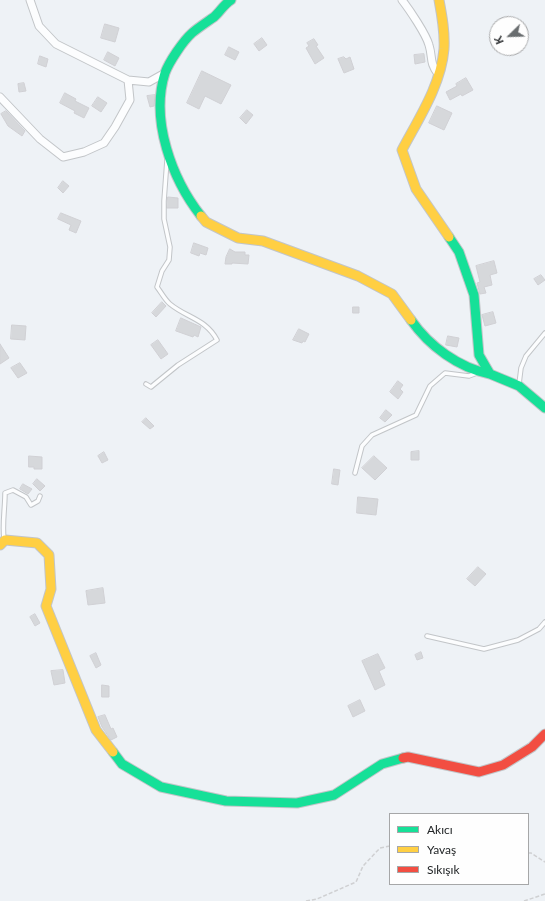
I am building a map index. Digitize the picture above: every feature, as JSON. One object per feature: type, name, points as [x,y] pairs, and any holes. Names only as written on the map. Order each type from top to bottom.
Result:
[{"type":"street","points":[[30,0],[39,26],[56,44],[128,80],[149,82],[165,73]]},
{"type":"street","points":[[231,0],[226,2],[216,14],[191,34],[175,55],[165,73],[161,96],[161,129],[175,172],[192,204],[206,222],[238,238],[263,241],[290,250],[358,276],[392,294],[417,329],[448,357],[480,372],[490,374],[519,386],[545,408]]},
{"type":"street","points":[[402,0],[409,9],[429,44],[433,67],[438,74]]},
{"type":"street","points":[[439,0],[443,20],[444,54],[437,81],[402,150],[416,188],[459,252],[474,295],[479,355],[490,374]]},
{"type":"street","points":[[0,97],[40,139],[63,157],[84,152],[104,143],[130,100],[128,80]]},
{"type":"street","points":[[2,537],[37,543],[49,555],[51,589],[46,606],[96,730],[122,764],[161,787],[226,801],[297,803],[334,795],[382,764],[408,757],[479,772],[503,765],[532,747],[545,734]]},
{"type":"lane","points":[[146,384],[151,387],[178,365],[217,340],[212,331],[196,319],[170,304],[157,287],[162,271],[169,260],[170,248],[164,219],[168,150]]},
{"type":"lane","points":[[519,386],[521,368],[526,356],[545,333]]},
{"type":"lane","points":[[355,473],[362,446],[367,440],[372,435],[416,415],[430,386],[445,373],[469,376],[480,372]]},
{"type":"lane","points":[[2,537],[5,493],[13,490],[26,497],[31,505],[38,501],[40,496]]},
{"type":"lane","points":[[427,636],[484,649],[518,640],[539,629],[545,622]]},
{"type":"path","points":[[306,901],[317,899],[356,882],[363,866],[380,848],[389,846]]},
{"type":"path","points":[[529,853],[545,862]]},
{"type":"path","points":[[524,901],[545,894]]},
{"type":"building","points":[[105,24],[119,28],[115,42],[101,38]]},
{"type":"building","points":[[262,38],[267,45],[259,51],[254,44]]},
{"type":"building","points":[[314,39],[318,45],[316,46],[324,58],[315,64],[306,48],[309,46],[307,43]]},
{"type":"building","points":[[229,47],[239,52],[235,60],[225,55]]},
{"type":"building","points":[[108,52],[119,58],[115,66],[104,60]]},
{"type":"building","points":[[424,54],[425,62],[415,64],[414,55]]},
{"type":"building","points":[[40,56],[48,59],[46,67],[38,64]]},
{"type":"building","points":[[344,57],[346,59],[350,57],[354,69],[344,73],[338,59]]},
{"type":"building","points":[[202,71],[231,85],[221,104],[205,96],[199,109],[187,103]]},
{"type":"building","points":[[466,78],[473,90],[450,100],[446,92],[457,86],[456,84]]},
{"type":"building","points":[[24,83],[26,91],[19,92],[18,84]]},
{"type":"building","points":[[65,93],[76,99],[75,101],[89,108],[84,118],[60,103]]},
{"type":"building","points":[[155,95],[154,106],[150,107],[147,96]]},
{"type":"building","points":[[98,97],[107,103],[101,112],[92,106]]},
{"type":"building","points":[[437,106],[452,113],[444,130],[429,123]]},
{"type":"building","points":[[247,110],[253,115],[246,124],[240,118]]},
{"type":"building","points":[[6,111],[25,131],[22,136],[8,126],[1,114]]},
{"type":"building","points":[[63,181],[69,186],[63,193],[58,188]]},
{"type":"building","points":[[168,197],[178,198],[178,208],[167,208]]},
{"type":"building","points":[[61,213],[81,221],[76,233],[69,230],[71,225],[58,219]]},
{"type":"building","points":[[194,243],[208,248],[206,255],[200,253],[199,256],[191,253]]},
{"type":"building","points":[[230,249],[235,252],[245,252],[245,255],[249,255],[248,264],[225,264],[226,257]]},
{"type":"building","points":[[494,261],[497,273],[490,275],[492,285],[484,287],[486,293],[480,294],[477,283],[480,282],[476,266]]},
{"type":"building","points":[[541,275],[545,280],[538,285],[534,279]]},
{"type":"building","points":[[162,302],[166,306],[156,317],[152,313]]},
{"type":"building","points":[[353,307],[359,307],[359,313],[353,313]]},
{"type":"building","points":[[493,312],[496,323],[485,326],[482,315]]},
{"type":"building","points":[[181,318],[201,327],[198,337],[194,335],[193,337],[176,331]]},
{"type":"building","points":[[12,325],[26,326],[25,340],[11,339]]},
{"type":"building","points":[[299,329],[309,334],[305,342],[303,341],[302,343],[293,340]]},
{"type":"building","points":[[448,336],[459,338],[457,347],[446,345]]},
{"type":"building","points":[[158,340],[168,354],[161,359],[151,345]]},
{"type":"building","points":[[0,344],[9,358],[0,364]]},
{"type":"building","points":[[20,363],[27,373],[18,378],[11,368]]},
{"type":"building","points":[[398,381],[403,385],[400,389],[403,392],[398,399],[390,392]]},
{"type":"building","points":[[386,410],[392,415],[385,422],[380,418]]},
{"type":"building","points":[[146,418],[154,426],[150,429],[142,422]]},
{"type":"building","points":[[419,451],[419,460],[411,460],[411,452]]},
{"type":"building","points":[[104,452],[108,460],[102,463],[98,456]]},
{"type":"building","points":[[29,456],[42,457],[42,469],[34,469],[34,467],[29,467]]},
{"type":"building","points":[[374,456],[387,468],[375,480],[362,468]]},
{"type":"building","points":[[334,469],[340,470],[338,485],[332,484]]},
{"type":"building","points":[[37,479],[45,486],[40,491],[33,484]]},
{"type":"building","points":[[23,484],[32,489],[28,494],[20,489]]},
{"type":"building","points":[[358,497],[378,499],[376,515],[357,513]]},
{"type":"building","points":[[478,567],[486,574],[475,586],[467,579]]},
{"type":"building","points":[[103,588],[105,603],[88,605],[86,591]]},
{"type":"building","points":[[35,614],[40,623],[35,626],[30,617]]},
{"type":"building","points":[[421,652],[423,658],[417,660],[415,655]]},
{"type":"building","points":[[96,653],[101,665],[96,668],[90,656]]},
{"type":"building","points":[[378,654],[385,668],[379,671],[385,685],[375,690],[362,661]]},
{"type":"building","points":[[63,670],[65,683],[54,685],[51,671]]},
{"type":"building","points":[[102,685],[109,686],[109,697],[102,697]]},
{"type":"building","points":[[360,700],[365,711],[353,717],[348,706]]},
{"type":"building","points":[[105,715],[111,729],[113,728],[117,737],[111,740],[102,727],[98,717]]},
{"type":"traffic: fast","points":[[201,216],[181,185],[166,148],[160,110],[161,91],[167,68],[181,46],[192,33],[214,17],[231,0]]},
{"type":"traffic: fast","points":[[449,237],[459,252],[474,295],[479,355],[490,374],[519,386],[545,408]]},
{"type":"traffic: fast","points":[[411,320],[427,339],[456,361],[467,367],[490,374]]},
{"type":"traffic: fast","points":[[113,752],[122,764],[161,787],[226,801],[297,803],[334,795],[382,764],[403,758]]},
{"type":"traffic: slow","points":[[439,0],[444,36],[444,49],[439,75],[428,101],[402,150],[416,189],[449,237]]},
{"type":"traffic: slow","points":[[201,216],[206,222],[238,238],[263,241],[358,276],[392,294],[411,320]]},
{"type":"traffic: slow","points":[[0,545],[5,540],[37,543],[49,555],[51,589],[46,606],[96,730],[113,752]]},
{"type":"traffic: jam","points":[[403,758],[408,757],[479,772],[503,765],[532,747],[545,734]]}]
